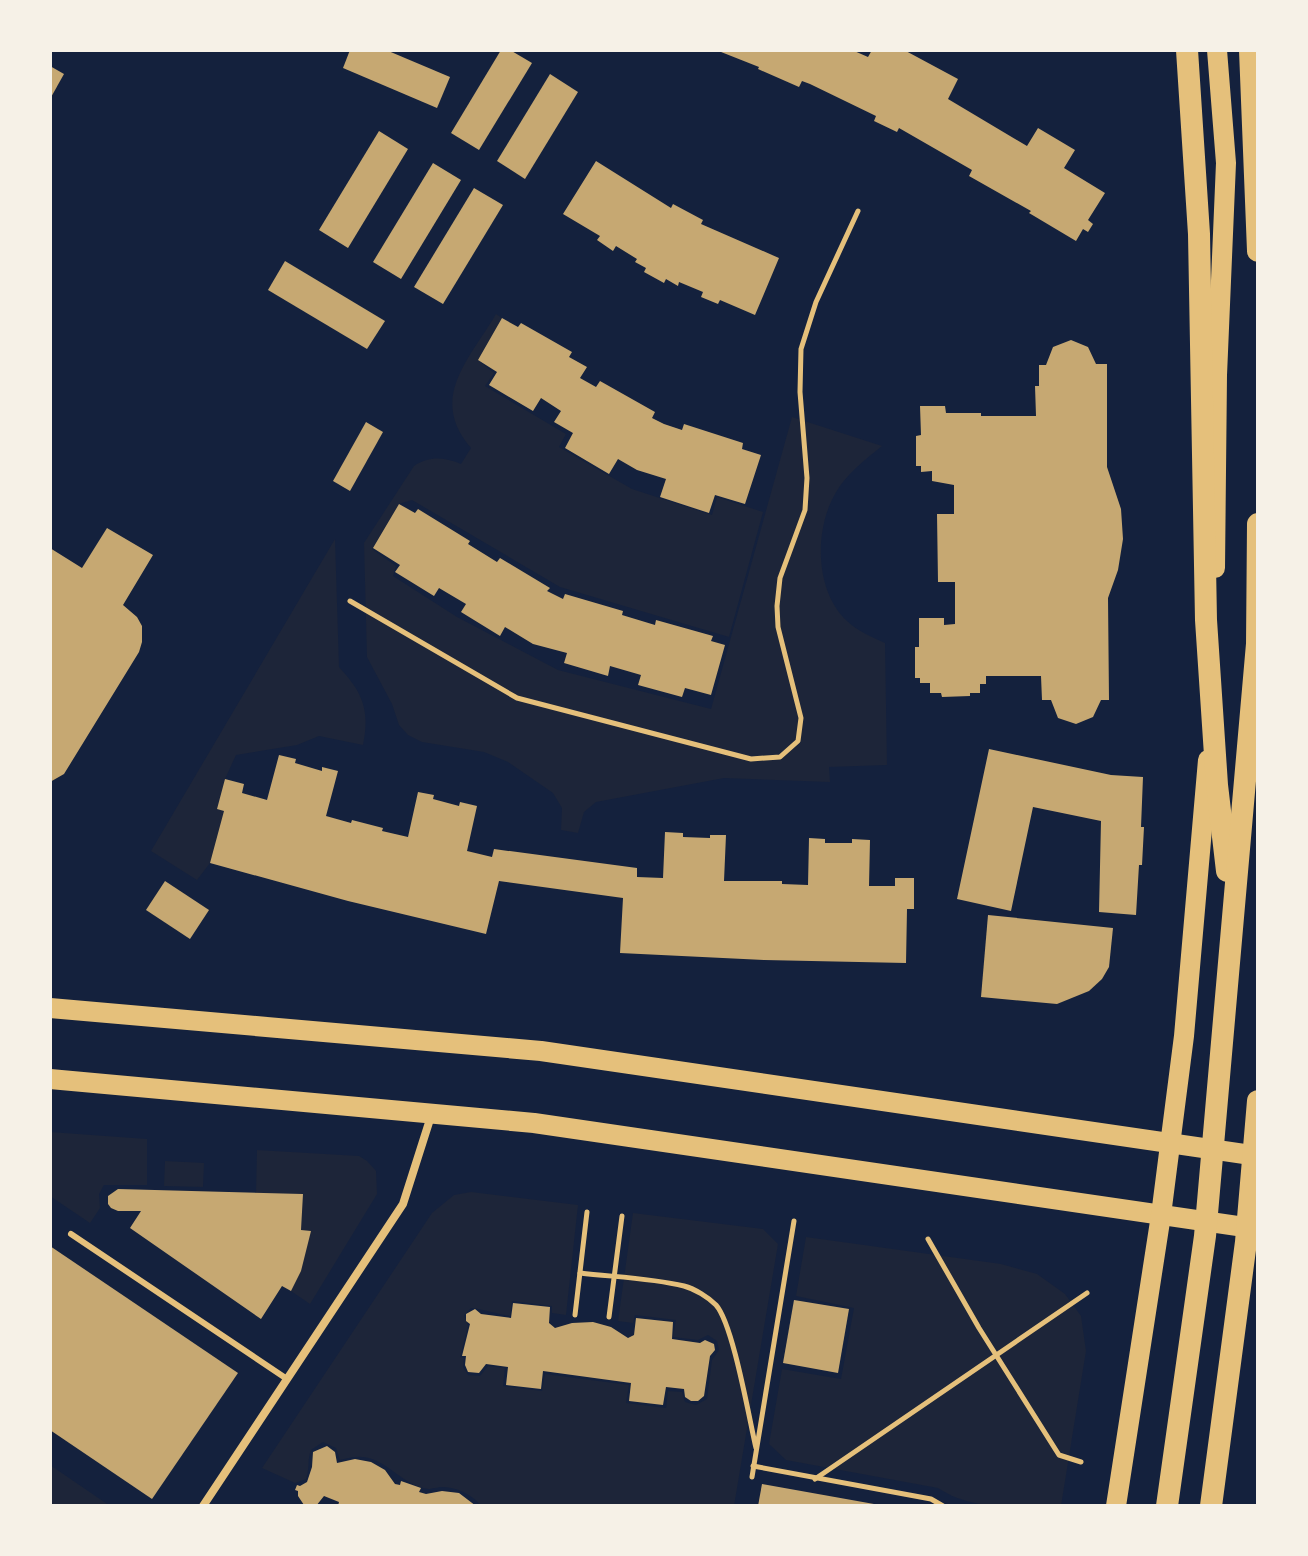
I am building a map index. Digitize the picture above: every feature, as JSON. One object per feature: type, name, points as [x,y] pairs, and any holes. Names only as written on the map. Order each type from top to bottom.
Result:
[{"type":"highway","points":[[1187,50],[1199,234],[1206,620],[1217,785],[1233,921]]},
{"type":"highway","points":[[1250,50],[1258,251]]},
{"type":"highway","points":[[1167,1506],[1205,1236],[1257,644],[1258,524]]},
{"type":"highway","points":[[1252,1236],[1258,1101]]},
{"type":"highway","points":[[1211,1506],[1258,1182]]},
{"type":"main road","points":[[1116,1506],[1161,1215],[1184,1036],[1215,689],[1217,375],[1226,163],[1217,50]]},
{"type":"main road","points":[[50,1008],[541,1051],[1258,1156]]},
{"type":"main road","points":[[50,1079],[534,1123],[1161,1215],[1252,1236]]},
{"type":"street","points":[[203,1506],[403,1204],[433,1112]]},
{"type":"lane","points":[[71,1234],[287,1379]]},
{"type":"path","points":[[350,601],[517,698],[751,759],[780,757],[798,741],[801,718],[778,627],[777,606],[780,578],[805,510],[807,478],[800,392],[801,349],[816,302],[858,211]]},
{"type":"path","points":[[575,1315],[587,1212]]},
{"type":"path","points":[[609,1317],[622,1216]]},
{"type":"path","points":[[752,1477],[794,1221]]},
{"type":"path","points":[[928,1239],[979,1328],[1059,1455],[1081,1462]]},
{"type":"path","points":[[580,1273],[685,1286],[717,1306],[732,1344],[756,1448]]},
{"type":"path","points":[[815,1479],[1087,1293]]},
{"type":"path","points":[[753,1466],[931,1499],[943,1506]]},
{"type":"shaded area","points":[[496,314],[502,318],[478,360],[494,373],[485,386],[566,434],[559,447],[632,489],[712,515],[717,497],[763,512],[729,637],[560,587],[412,500],[399,504],[372,549],[396,566],[393,576],[457,617],[558,670],[711,709],[792,417],[882,446],[850,474],[835,494],[824,525],[821,560],[829,594],[836,608],[855,628],[885,643],[887,765],[829,767],[830,782],[724,778],[596,802],[584,812],[578,833],[561,830],[562,808],[553,793],[508,762],[484,752],[422,742],[408,735],[399,725],[392,704],[367,657],[364,543],[414,466],[437,459],[461,464],[471,448],[459,430],[453,412],[453,396],[465,363]]},
{"type":"shaded area","points":[[335,539],[339,667],[354,685],[363,703],[366,722],[363,745],[319,736],[297,745],[236,755],[217,808],[224,811],[210,863],[197,880],[151,851]]},
{"type":"shaded area","points":[[50,1132],[147,1139],[147,1185],[104,1185],[99,1194],[100,1208],[90,1223],[50,1196]]},
{"type":"shaded area","points":[[257,1150],[359,1156],[376,1171],[377,1194],[310,1304],[291,1291],[301,1271],[310,1232],[301,1230],[303,1194],[256,1193]]},
{"type":"shaded area","points":[[165,1161],[204,1163],[203,1187],[164,1186]]},
{"type":"shaded area","points":[[471,1192],[578,1205],[566,1315],[552,1313],[552,1306],[512,1301],[510,1316],[471,1308],[464,1315],[468,1326],[460,1357],[464,1358],[463,1367],[468,1375],[480,1376],[488,1366],[505,1368],[503,1386],[542,1391],[545,1374],[629,1385],[626,1403],[666,1408],[668,1391],[682,1392],[685,1402],[696,1405],[707,1399],[712,1360],[719,1350],[717,1341],[708,1335],[698,1340],[673,1337],[676,1320],[635,1315],[633,1323],[618,1321],[633,1213],[763,1229],[778,1244],[734,1506],[481,1506],[458,1490],[447,1487],[429,1489],[413,1484],[372,1459],[356,1457],[340,1460],[336,1448],[323,1442],[311,1450],[306,1479],[295,1483],[262,1468],[432,1213],[454,1195]]},
{"type":"shaded area","points":[[806,1237],[1001,1264],[1037,1274],[1065,1294],[1081,1316],[1086,1351],[1061,1506],[1013,1507],[966,1501],[938,1488],[786,1460],[769,1444],[782,1369],[841,1379],[854,1308],[796,1296]]},
{"type":"shaded area","points":[[50,1465],[110,1506],[50,1506]]},
{"type":"building","points":[[350,50],[386,50],[450,77],[437,108],[343,68]]},
{"type":"building","points":[[501,50],[510,50],[532,63],[479,150],[451,133]]},
{"type":"building","points":[[716,50],[852,50],[868,57],[872,50],[904,50],[958,79],[948,99],[1027,146],[1038,128],[1075,150],[1064,168],[1105,193],[1088,220],[1093,224],[1088,232],[1083,229],[1076,241],[969,176],[972,170],[899,128],[897,132],[874,121],[876,116],[810,84],[802,81],[799,87]]},
{"type":"building","points":[[50,66],[64,74],[50,99]]},
{"type":"building","points":[[550,74],[578,92],[525,179],[497,161]]},
{"type":"building","points":[[379,131],[408,149],[348,248],[319,230]]},
{"type":"building","points":[[596,161],[671,208],[673,204],[703,220],[701,224],[779,258],[755,315],[720,300],[718,304],[701,297],[703,292],[679,282],[678,286],[666,279],[664,283],[644,272],[646,268],[635,262],[637,259],[616,246],[613,251],[597,240],[600,236],[563,214]]},
{"type":"building","points":[[433,163],[461,180],[401,279],[373,262]]},
{"type":"building","points":[[474,188],[503,205],[443,304],[414,287]]},
{"type":"building","points":[[285,261],[385,321],[367,349],[268,290]]},
{"type":"building","points":[[502,318],[518,327],[521,323],[572,352],[569,357],[587,367],[580,378],[596,387],[600,381],[655,412],[652,418],[682,430],[684,424],[743,443],[742,449],[761,455],[745,504],[715,495],[709,513],[660,497],[666,479],[637,470],[618,459],[609,474],[565,448],[573,433],[554,422],[561,411],[541,398],[533,411],[489,385],[497,372],[478,360]]},
{"type":"building","points":[[1071,340],[1088,347],[1096,364],[1107,364],[1107,467],[1121,509],[1123,539],[1118,570],[1108,598],[1109,700],[1101,700],[1093,717],[1076,724],[1058,718],[1051,700],[1042,700],[1041,676],[986,676],[986,684],[980,684],[980,693],[942,697],[941,693],[930,693],[930,683],[920,683],[920,678],[915,678],[919,618],[944,618],[944,625],[955,624],[955,582],[938,582],[937,514],[954,514],[954,485],[932,481],[932,471],[921,472],[921,466],[916,466],[916,436],[921,435],[920,406],[945,406],[946,413],[1036,416],[1035,386],[1039,386],[1039,365],[1046,365],[1053,347]]},
{"type":"building","points":[[366,422],[383,432],[350,491],[333,481]]},
{"type":"building","points":[[399,504],[415,513],[418,509],[497,562],[500,558],[563,599],[565,594],[623,611],[622,615],[655,625],[656,620],[713,636],[711,641],[725,645],[711,695],[685,688],[682,697],[638,685],[641,675],[610,666],[608,676],[564,663],[567,653],[533,644],[505,627],[500,636],[461,612],[466,604],[439,588],[434,596],[395,572],[400,565],[373,548]]},
{"type":"building","points":[[107,528],[153,555],[123,605],[142,626],[142,642],[139,652],[64,774],[50,782],[50,548],[82,568]]},
{"type":"building","points":[[989,749],[1111,775],[1143,777],[1141,827],[1144,827],[1136,915],[1099,912],[1101,821],[1033,807],[1011,911],[957,899]]},
{"type":"building","points":[[279,755],[322,771],[322,767],[338,771],[326,816],[383,828],[382,831],[408,837],[418,792],[459,806],[460,802],[477,806],[467,851],[492,857],[494,849],[637,868],[637,877],[663,878],[665,832],[683,833],[683,837],[726,835],[724,881],[782,881],[782,884],[808,885],[809,838],[825,839],[825,843],[870,840],[869,886],[895,886],[895,878],[914,878],[914,909],[907,909],[906,963],[620,953],[623,898],[499,881],[486,934],[348,901],[210,863],[224,811],[217,809],[225,779],[244,784],[242,793],[267,800]]},
{"type":"building","points":[[165,881],[209,910],[190,939],[146,910]]},
{"type":"building","points":[[988,915],[1113,928],[1109,967],[1089,991],[1057,1004],[981,997]]},
{"type":"building","points":[[118,1189],[303,1194],[301,1230],[311,1231],[301,1271],[291,1291],[282,1286],[261,1319],[130,1228],[141,1211],[111,1208],[108,1196]]},
{"type":"building","points":[[50,1246],[238,1373],[152,1499],[50,1430]]},
{"type":"building","points":[[794,1300],[849,1309],[838,1373],[783,1363]]},
{"type":"building","points":[[513,1303],[550,1307],[549,1323],[555,1328],[593,1322],[611,1327],[628,1338],[634,1335],[636,1318],[673,1322],[672,1339],[700,1343],[705,1340],[714,1344],[704,1396],[698,1401],[691,1401],[685,1397],[684,1389],[666,1387],[663,1405],[629,1401],[631,1383],[543,1371],[541,1389],[506,1385],[508,1367],[486,1364],[479,1373],[468,1372],[466,1356],[462,1356],[470,1324],[466,1321],[466,1314],[475,1309],[481,1314],[511,1318]]},
{"type":"building","points":[[327,1446],[335,1452],[337,1463],[355,1459],[371,1462],[385,1470],[395,1484],[400,1485],[401,1481],[421,1488],[419,1492],[426,1494],[442,1491],[459,1493],[476,1506],[338,1506],[339,1502],[324,1496],[316,1506],[304,1505],[295,1490],[297,1485],[307,1482],[313,1452]]},
{"type":"building","points":[[762,1484],[874,1504],[874,1506],[758,1506]]}]
